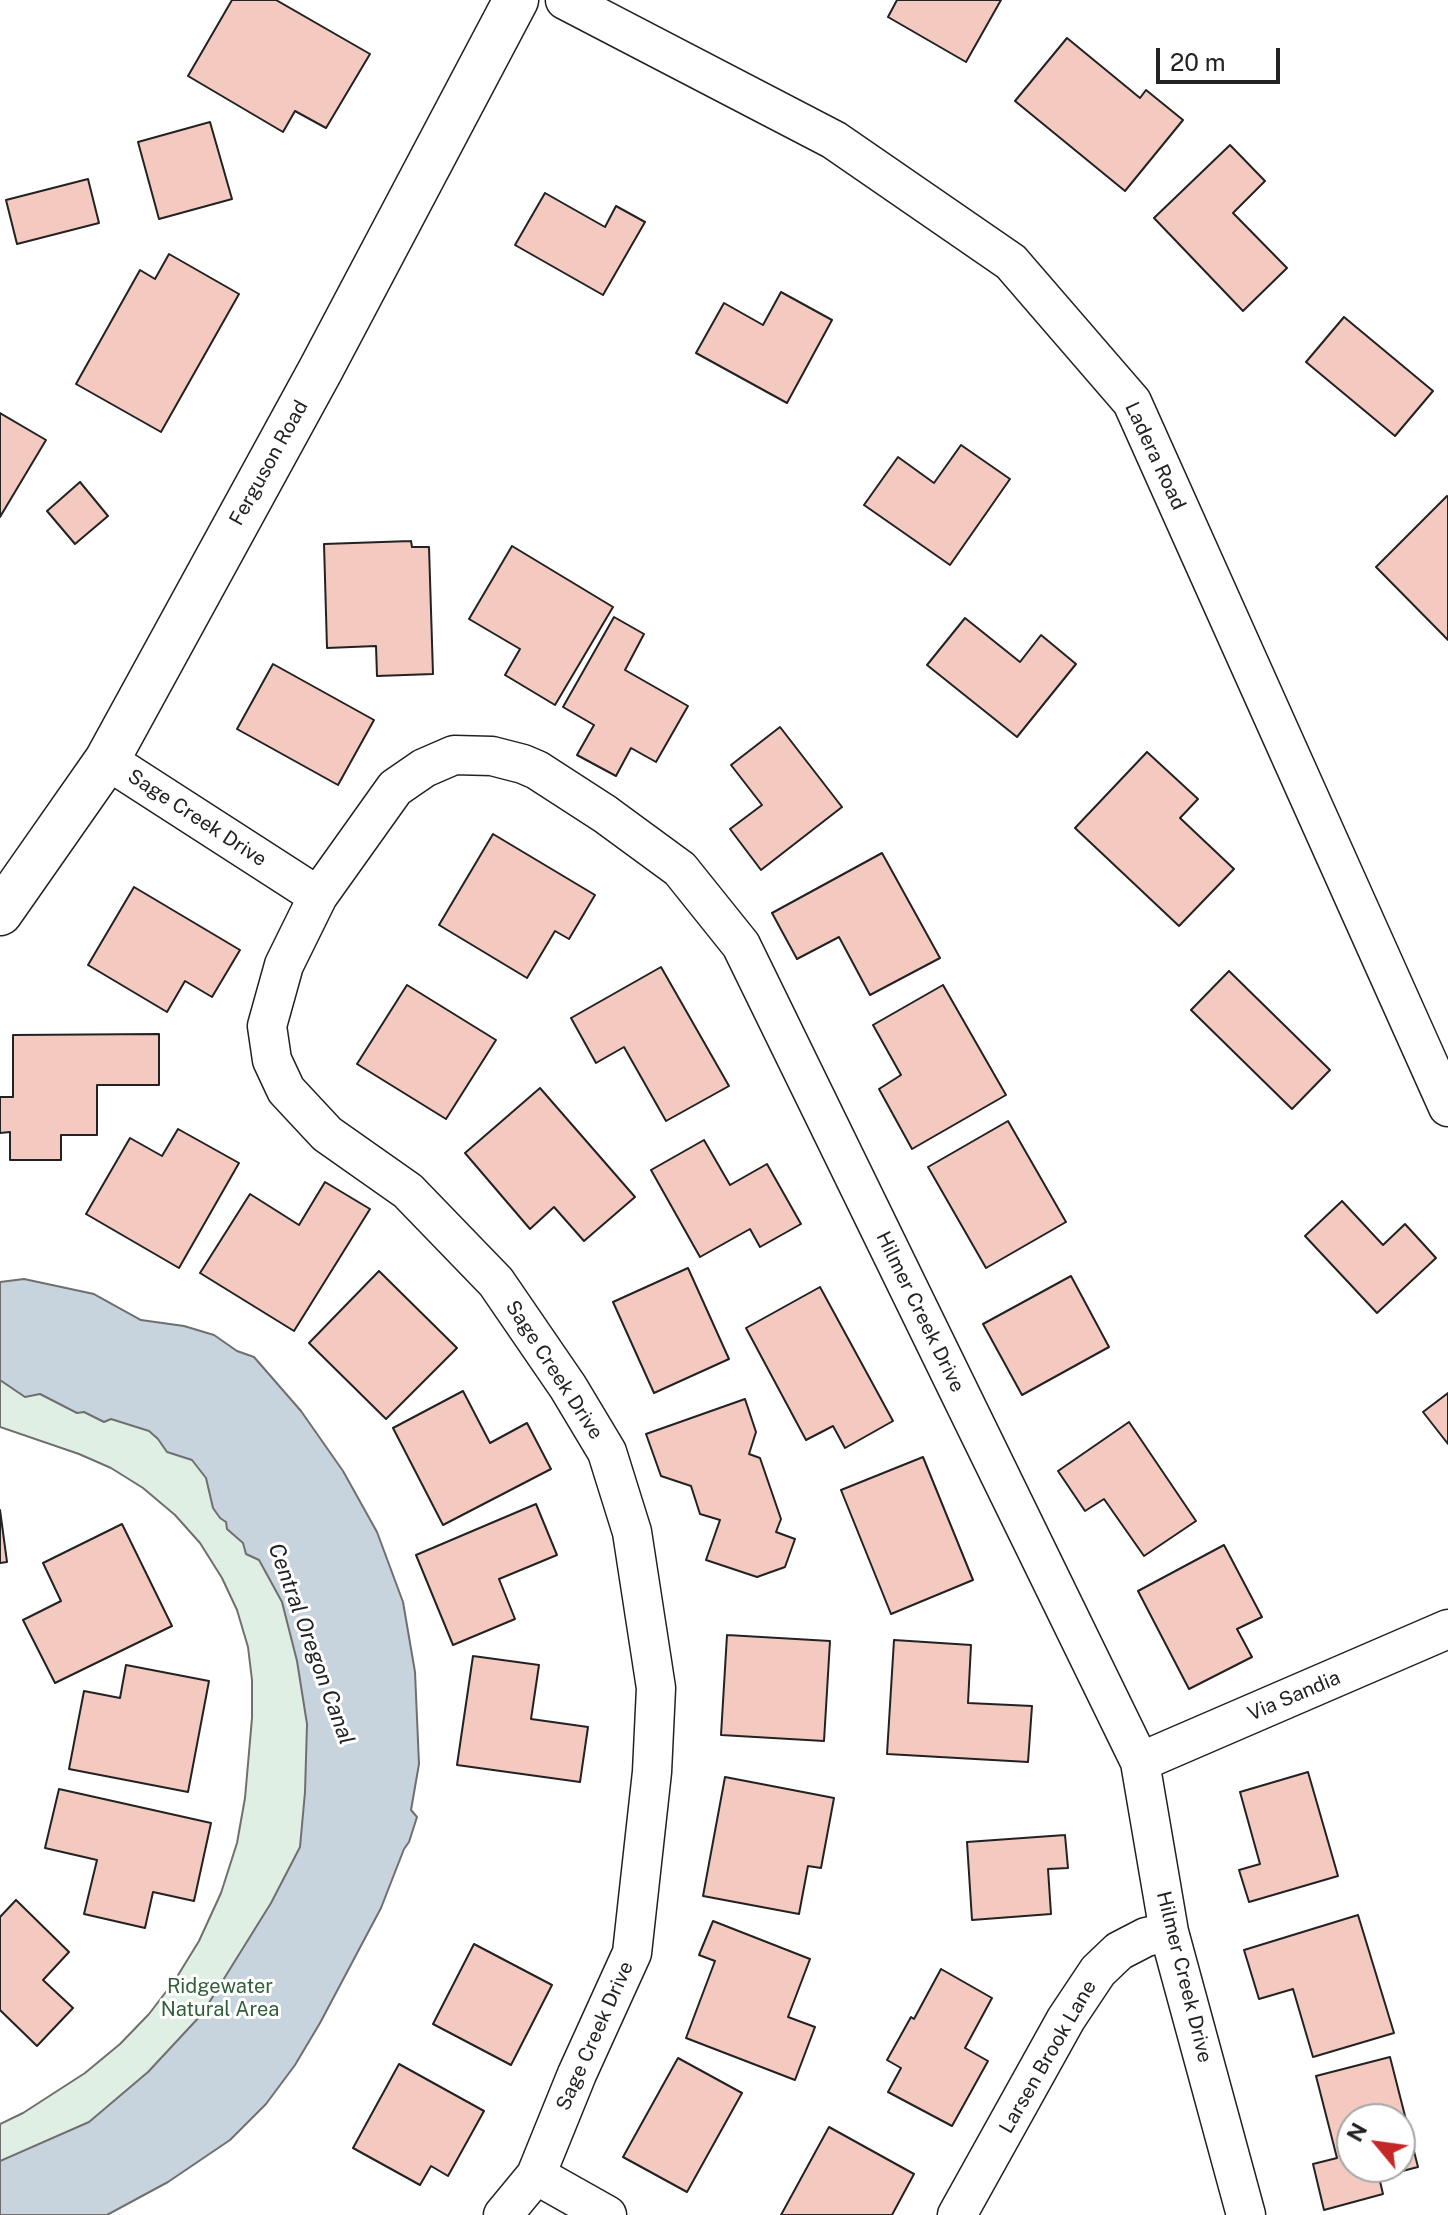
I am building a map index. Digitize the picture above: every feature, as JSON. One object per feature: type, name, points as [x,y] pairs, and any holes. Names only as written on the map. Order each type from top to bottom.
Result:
[{"type":"street","name":"Ferguson Road","points":[[0,913],[107,760],[321,369],[516,0]]},
{"type":"street","name":"Ladera Road","points":[[565,0],[834,140],[1011,262],[1132,402],[1448,1106]]},
{"type":"street","name":"Hilmer Creek Drive","points":[[318,896],[395,788],[424,768],[454,755],[492,756],[537,770],[605,814],[680,869],[741,945],[1140,1762],[1169,1932],[1246,2215]]},
{"type":"street","name":"Sage Creek Drive","points":[[107,760],[318,896],[284,965],[267,1026],[272,1060],[286,1090],[327,1134],[408,1191],[496,1282],[568,1387],[607,1452],[632,1532],[656,1688],[652,1772],[632,1953],[577,2074],[536,2175],[503,2215]]},
{"type":"street","name":"Via Sandia","points":[[1140,1762],[1448,1629]]},
{"type":"street","name":"Larsen Brook Lane","points":[[957,2215],[1066,2019],[1098,1971],[1119,1951],[1146,1937],[1169,1932]]},
{"type":"street","points":[[536,2175],[607,2215]]},
{"type":"green space","name":"Ridgewater Natural Area","points":[[0,1326],[286,1502],[324,1885],[27,2215],[0,2215],[0,2124],[23,2113],[85,2073],[120,2044],[149,2014],[199,1941],[221,1893],[237,1843],[245,1798],[252,1680],[248,1647],[237,1610],[200,1543],[175,1515],[143,1488],[111,1468],[0,1427]]},
{"type":"water","name":"Central Oregon Canal","points":[[24,1279],[94,1294],[141,1320],[184,1326],[214,1335],[237,1351],[254,1357],[301,1411],[343,1471],[377,1532],[403,1602],[415,1672],[419,1764],[411,1810],[417,1817],[381,1908],[320,2023],[295,2065],[266,2104],[230,2140],[168,2182],[107,2215],[0,2215],[0,2161],[89,2122],[148,2072],[202,2014],[271,1903],[300,1847],[307,1724],[297,1661],[282,1602],[259,1560],[246,1554],[243,1543],[227,1529],[226,1522],[213,1508],[206,1478],[192,1460],[167,1452],[149,1431],[111,1419],[104,1422],[84,1412],[77,1413],[40,1394],[25,1397],[0,1380],[0,1282]]},
{"type":"building","points":[[232,0],[276,0],[370,54],[326,128],[295,111],[283,132],[188,76]]},
{"type":"building","points":[[897,0],[1001,0],[966,62],[888,17]]},
{"type":"building","points":[[1067,38],[1140,98],[1146,90],[1183,120],[1125,191],[1015,101]]},
{"type":"building","points":[[210,122],[232,199],[159,219],[138,142]]},
{"type":"building","points":[[1230,145],[1265,181],[1233,213],[1287,268],[1243,311],[1154,218]]},
{"type":"building","points":[[88,179],[99,223],[17,244],[6,200]]},
{"type":"building","points":[[545,193],[605,227],[616,206],[645,222],[603,295],[515,245]]},
{"type":"building","points":[[169,254],[239,294],[161,432],[76,384],[140,270],[155,279]]},
{"type":"building","points":[[781,292],[832,320],[787,403],[696,353],[724,303],[763,325]]},
{"type":"building","points":[[1344,317],[1433,391],[1395,436],[1306,362]]},
{"type":"building","points":[[0,413],[46,440],[0,517]]},
{"type":"building","points":[[961,445],[1010,479],[950,565],[864,505],[898,457],[934,483]]},
{"type":"building","points":[[80,482],[108,516],[75,544],[47,511]]},
{"type":"building","points":[[1448,497],[1448,640],[1376,567]]},
{"type":"building","points":[[411,541],[412,547],[429,547],[433,674],[377,676],[376,646],[327,648],[324,544]]},
{"type":"building","points":[[512,546],[613,607],[555,705],[505,675],[520,649],[469,619]]},
{"type":"building","points":[[614,617],[644,634],[625,670],[688,706],[656,762],[631,748],[616,776],[577,755],[594,725],[563,707]]},
{"type":"building","points":[[965,618],[1020,662],[1041,635],[1076,664],[1017,737],[927,665]]},
{"type":"building","points":[[273,664],[374,720],[338,785],[237,729]]},
{"type":"building","points":[[780,727],[842,807],[761,870],[730,829],[762,805],[731,765]]},
{"type":"building","points":[[1147,752],[1198,799],[1180,818],[1234,869],[1179,926],[1075,828]]},
{"type":"building","points":[[493,834],[595,895],[569,939],[555,931],[527,978],[439,925]]},
{"type":"building","points":[[882,853],[940,958],[870,995],[839,937],[797,959],[772,913]]},
{"type":"building","points":[[134,887],[240,950],[212,997],[185,981],[167,1012],[88,965]]},
{"type":"building","points":[[661,967],[729,1086],[666,1121],[624,1047],[596,1063],[571,1018]]},
{"type":"building","points":[[1229,971],[1330,1070],[1292,1109],[1191,1010]]},
{"type":"building","points":[[407,985],[496,1040],[446,1119],[357,1064]]},
{"type":"building","points":[[943,985],[1006,1095],[912,1149],[879,1089],[901,1075],[873,1025]]},
{"type":"building","points":[[159,1034],[159,1085],[97,1085],[97,1135],[61,1135],[61,1160],[10,1160],[10,1132],[0,1133],[0,1097],[13,1097],[13,1035]]},
{"type":"building","points":[[540,1088],[635,1197],[584,1241],[554,1207],[530,1229],[465,1153]]},
{"type":"building","points":[[1008,1121],[1066,1222],[986,1268],[928,1167]]},
{"type":"building","points":[[178,1129],[239,1163],[179,1268],[86,1214],[130,1138],[162,1156]]},
{"type":"building","points":[[704,1140],[730,1185],[767,1164],[801,1224],[760,1247],[750,1229],[700,1257],[651,1170]]},
{"type":"building","points":[[325,1182],[370,1209],[294,1331],[200,1273],[250,1194],[299,1225]]},
{"type":"building","points":[[1342,1201],[1383,1245],[1405,1224],[1436,1258],[1377,1313],[1305,1236]]},
{"type":"building","points":[[688,1268],[729,1359],[654,1393],[613,1302]]},
{"type":"building","points":[[379,1271],[457,1348],[386,1419],[309,1343]]},
{"type":"building","points":[[1071,1276],[1109,1347],[1022,1395],[983,1324]]},
{"type":"building","points":[[820,1287],[893,1421],[845,1448],[833,1426],[806,1440],[746,1328]]},
{"type":"building","points":[[463,1391],[490,1443],[527,1423],[551,1469],[443,1525],[393,1428]]},
{"type":"building","points":[[1448,1393],[1448,1444],[1423,1412]]},
{"type":"building","points":[[745,1399],[756,1432],[749,1454],[760,1458],[781,1519],[776,1532],[795,1539],[785,1567],[757,1577],[706,1560],[720,1520],[700,1514],[691,1486],[661,1476],[646,1434]]},
{"type":"building","points":[[1129,1422],[1196,1521],[1144,1556],[1104,1499],[1085,1511],[1058,1471]]},
{"type":"building","points":[[923,1457],[973,1580],[891,1614],[841,1490]]},
{"type":"building","points":[[536,1504],[557,1555],[499,1579],[515,1619],[453,1645],[416,1555]]},
{"type":"building","points":[[0,1510],[7,1562],[0,1563]]},
{"type":"building","points":[[122,1524],[172,1626],[55,1683],[23,1620],[61,1601],[43,1563]]},
{"type":"building","points":[[1224,1545],[1262,1617],[1237,1629],[1252,1657],[1189,1689],[1138,1591]]},
{"type":"building","points":[[727,1635],[830,1641],[824,1741],[721,1735]]},
{"type":"building","points":[[894,1640],[971,1645],[968,1703],[1032,1706],[1028,1762],[887,1754]]},
{"type":"building","points":[[473,1656],[539,1665],[531,1719],[588,1727],[580,1782],[457,1765]]},
{"type":"building","points":[[126,1665],[209,1681],[188,1792],[69,1769],[84,1691],[120,1698]]},
{"type":"building","points":[[1308,1772],[1338,1876],[1249,1902],[1239,1870],[1260,1864],[1240,1792]]},
{"type":"building","points":[[725,1777],[834,1798],[821,1868],[808,1866],[799,1914],[703,1896]]},
{"type":"building","points":[[59,1789],[211,1823],[194,1901],[153,1892],[145,1928],[84,1914],[97,1860],[45,1848]]},
{"type":"building","points":[[1065,1835],[1068,1868],[1048,1869],[1051,1914],[972,1920],[967,1842]]},
{"type":"building","points":[[16,1900],[69,1952],[43,1980],[73,2008],[37,2046],[0,2010],[0,1917]]},
{"type":"building","points":[[1358,1915],[1394,2033],[1313,2057],[1293,1989],[1259,1999],[1244,1950]]},
{"type":"building","points":[[713,1921],[810,1959],[788,2017],[815,2027],[795,2080],[686,2038],[715,1961],[699,1955]]},
{"type":"building","points":[[474,1944],[552,1985],[511,2065],[433,2024]]},
{"type":"building","points":[[941,1969],[992,1998],[965,2048],[988,2061],[952,2126],[888,2092],[901,2068],[887,2060]]},
{"type":"building","points":[[1390,2057],[1402,2103],[1336,2103],[1336,2154],[1316,2076]]},
{"type":"building","points":[[678,2058],[742,2093],[687,2192],[623,2157]]},
{"type":"building","points":[[399,2064],[484,2111],[448,2176],[431,2166],[420,2185],[353,2148]]},
{"type":"building","points":[[829,2127],[914,2174],[892,2215],[781,2215]]},
{"type":"building","points":[[1336,2158],[1336,2183],[1380,2183],[1383,2194],[1324,2210],[1313,2164]]}]
